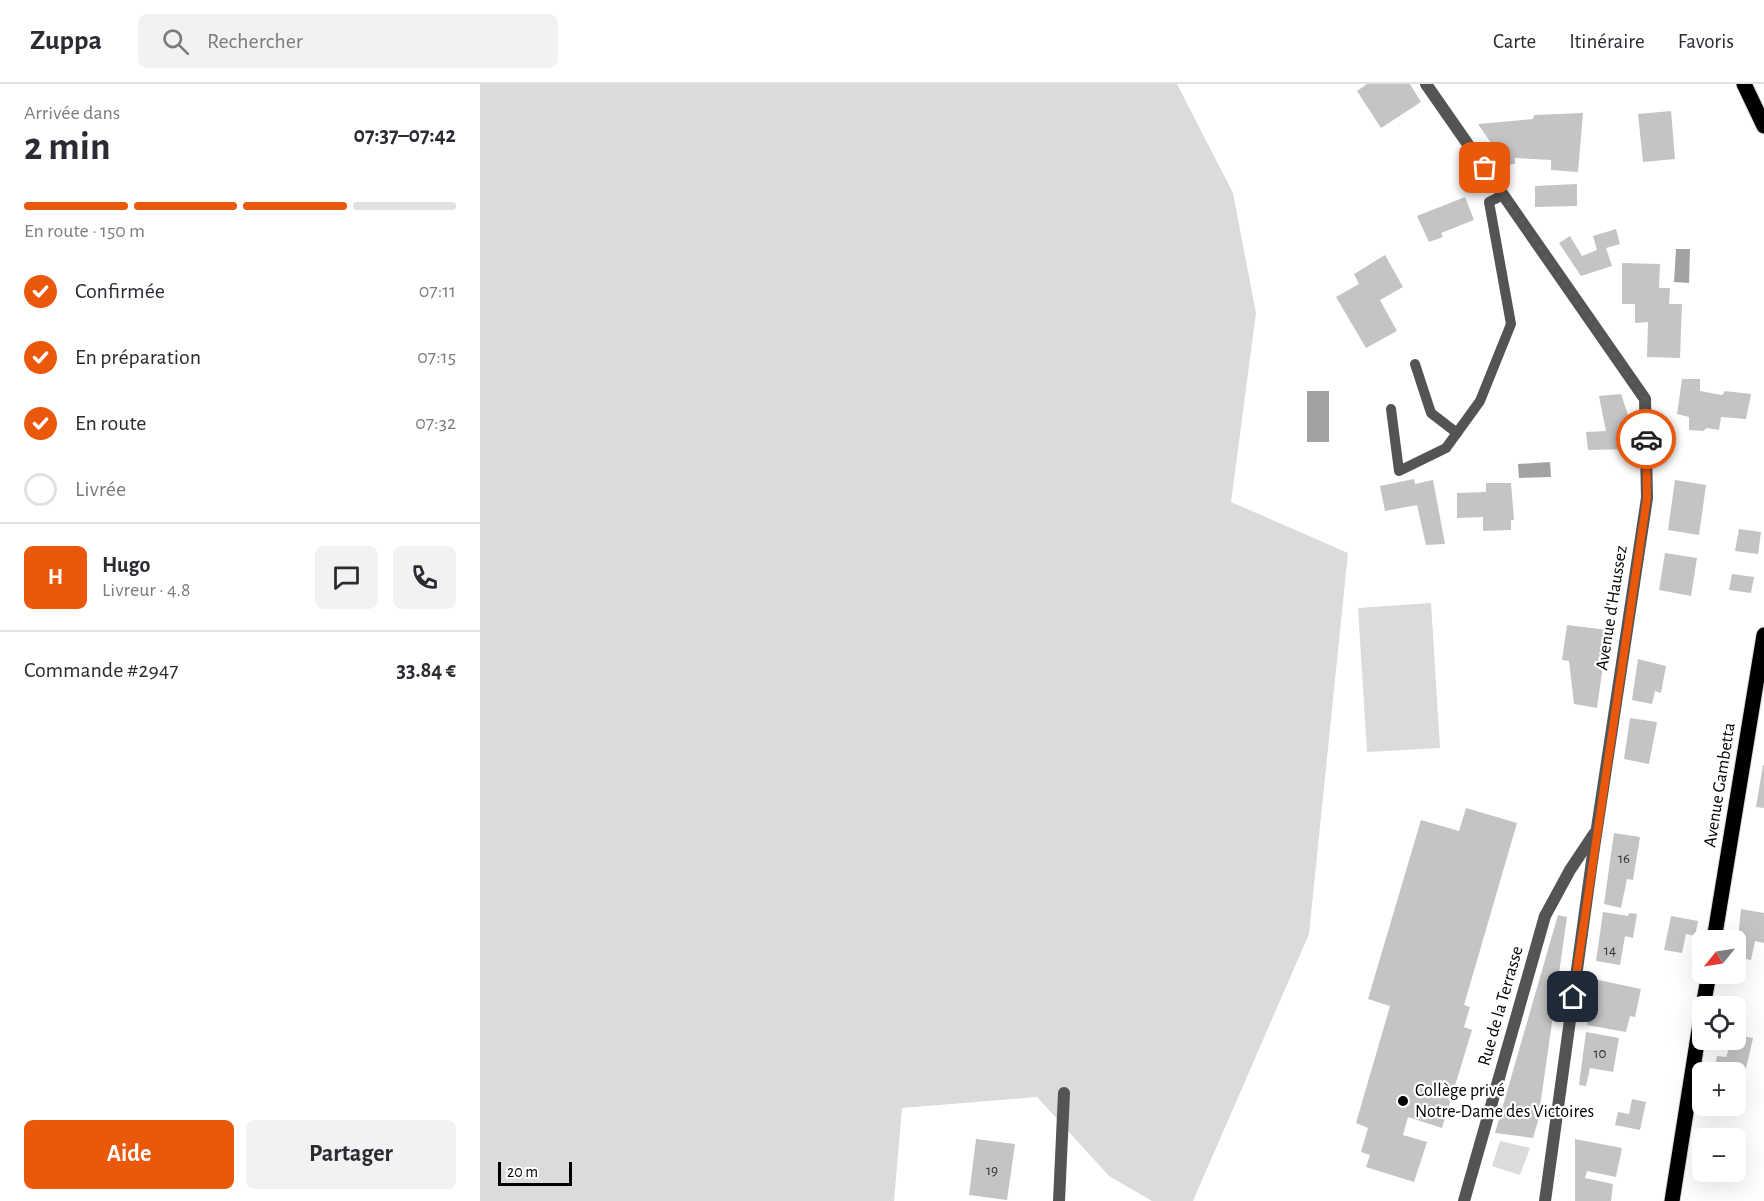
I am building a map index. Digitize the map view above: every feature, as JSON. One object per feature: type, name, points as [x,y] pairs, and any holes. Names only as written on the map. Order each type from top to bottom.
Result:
[{"type":"main road","points":[[1744,84],[1764,126]]},
{"type":"main road","name":"Avenue Gambetta","points":[[1716,930],[1764,635]]},
{"type":"main road","points":[[1672,1201],[1696,1050]]},
{"type":"street","name":"Avenue d'Haussez","points":[[1426,84],[1645,399],[1647,498],[1597,830],[1545,1201]]},
{"type":"street","name":"Rue de la Terrasse","points":[[1464,1201],[1545,916],[1570,870],[1597,830]]},
{"type":"street","points":[[1059,1201],[1064,1094]]},
{"type":"lane","points":[[1391,409],[1399,471],[1446,448],[1480,401],[1511,324],[1489,202],[1503,195]]},
{"type":"lane","points":[[1415,364],[1431,413],[1457,434]]},
{"type":"shaded area","points":[[480,84],[1177,84],[1233,193],[1256,313],[1231,502],[1348,553],[1309,934],[1193,1201],[1152,1201],[1109,1176],[1037,1097],[902,1108],[894,1201],[480,1201]]},
{"type":"shaded area","points":[[1676,249],[1690,249],[1689,283],[1674,282]]},
{"type":"shaded area","points":[[1307,391],[1329,391],[1329,442],[1307,442]]},
{"type":"shaded area","points":[[1550,462],[1551,477],[1519,478],[1518,464]]},
{"type":"shaded area","points":[[1431,603],[1440,748],[1367,752],[1358,608]]},
{"type":"shaded area","points":[[1500,1141],[1530,1148],[1520,1175],[1492,1166]]},
{"type":"building","points":[[1367,84],[1410,84],[1421,102],[1381,128],[1357,91]]},
{"type":"building","points":[[1671,111],[1675,159],[1643,162],[1638,114]]},
{"type":"building","points":[[1583,113],[1578,172],[1551,170],[1551,160],[1515,158],[1515,164],[1506,165],[1478,124],[1533,119],[1534,115]]},
{"type":"building","points":[[1577,184],[1577,206],[1535,207],[1535,186]]},
{"type":"building","points":[[1465,197],[1474,220],[1441,233],[1443,237],[1429,242],[1417,216]]},
{"type":"building","points":[[1616,229],[1620,244],[1606,248],[1612,266],[1581,276],[1559,243],[1570,236],[1582,256],[1597,250],[1593,236]]},
{"type":"building","points":[[1385,255],[1403,287],[1380,300],[1397,331],[1366,348],[1336,297],[1359,284],[1354,274]]},
{"type":"building","points":[[1622,263],[1660,264],[1659,288],[1670,288],[1669,304],[1682,304],[1680,358],[1647,357],[1648,322],[1635,323],[1635,304],[1622,304]]},
{"type":"building","points":[[1682,379],[1700,379],[1700,391],[1722,395],[1725,391],[1751,394],[1746,419],[1721,417],[1719,430],[1707,428],[1703,431],[1689,430],[1689,417],[1677,414]]},
{"type":"building","points":[[1621,394],[1629,418],[1631,449],[1588,450],[1586,432],[1606,431],[1599,396]]},
{"type":"building","points":[[1414,479],[1415,484],[1433,480],[1445,544],[1426,545],[1417,505],[1385,511],[1380,486]]},
{"type":"building","points":[[1675,480],[1706,485],[1699,535],[1668,530]]},
{"type":"building","points":[[1486,483],[1511,483],[1514,520],[1511,520],[1511,530],[1483,531],[1483,517],[1457,518],[1457,493],[1486,492]]},
{"type":"building","points":[[1739,529],[1761,532],[1758,554],[1735,551]]},
{"type":"building","points":[[1665,553],[1697,558],[1691,596],[1659,590]]},
{"type":"building","points":[[1732,574],[1754,577],[1751,593],[1729,590]]},
{"type":"building","points":[[1567,625],[1608,630],[1597,708],[1574,704],[1569,661],[1562,660]]},
{"type":"building","points":[[1638,659],[1666,666],[1661,693],[1655,691],[1652,704],[1632,700]]},
{"type":"building","points":[[1630,718],[1657,722],[1649,764],[1624,759]]},
{"type":"building","points":[[1764,765],[1764,808],[1756,807]]},
{"type":"building","points":[[1466,808],[1517,823],[1464,1005],[1470,1007],[1464,1027],[1472,1030],[1442,1128],[1408,1117],[1403,1135],[1427,1142],[1414,1182],[1366,1167],[1370,1155],[1361,1152],[1368,1128],[1356,1123],[1390,1006],[1368,999],[1421,820],[1459,831]]},
{"type":"building","points":[[1614,833],[1640,837],[1633,880],[1627,879],[1621,908],[1604,904]]},
{"type":"building","points":[[1741,909],[1764,913],[1764,943],[1755,941],[1751,960],[1746,959],[1746,930],[1739,930]]},
{"type":"building","points":[[1603,912],[1628,916],[1629,913],[1637,914],[1633,938],[1625,936],[1620,965],[1596,961]]},
{"type":"building","points":[[1558,915],[1567,917],[1538,1121],[1533,1138],[1495,1133]]},
{"type":"building","points":[[1671,916],[1698,921],[1696,930],[1692,930],[1692,935],[1686,934],[1682,953],[1664,950]]},
{"type":"building","points":[[1594,979],[1641,989],[1635,1017],[1630,1016],[1626,1032],[1587,1025]]},
{"type":"building","points":[[1586,1032],[1619,1038],[1613,1072],[1590,1068],[1586,1086],[1579,1085]]},
{"type":"building","points":[[1746,1037],[1753,1038],[1746,1069],[1746,1062],[1716,1062],[1717,1056],[1726,1057],[1728,1050],[1746,1050]]},
{"type":"building","points":[[1632,1099],[1646,1102],[1640,1130],[1615,1125],[1618,1112],[1629,1114]]},
{"type":"building","points":[[976,1139],[1015,1144],[1007,1200],[969,1195]]},
{"type":"building","points":[[1575,1139],[1622,1148],[1616,1177],[1587,1171],[1585,1178],[1613,1184],[1611,1201],[1575,1201]]},
{"type":"way so far","points":[[1485,168],[1645,399],[1646,439]]},
{"type":"place","name":"Collège privé Notre-Dame des Victoires","points":[[1403,1101]]},
{"type":"route","points":[[1573,997],[1647,498],[1646,439]]}]
